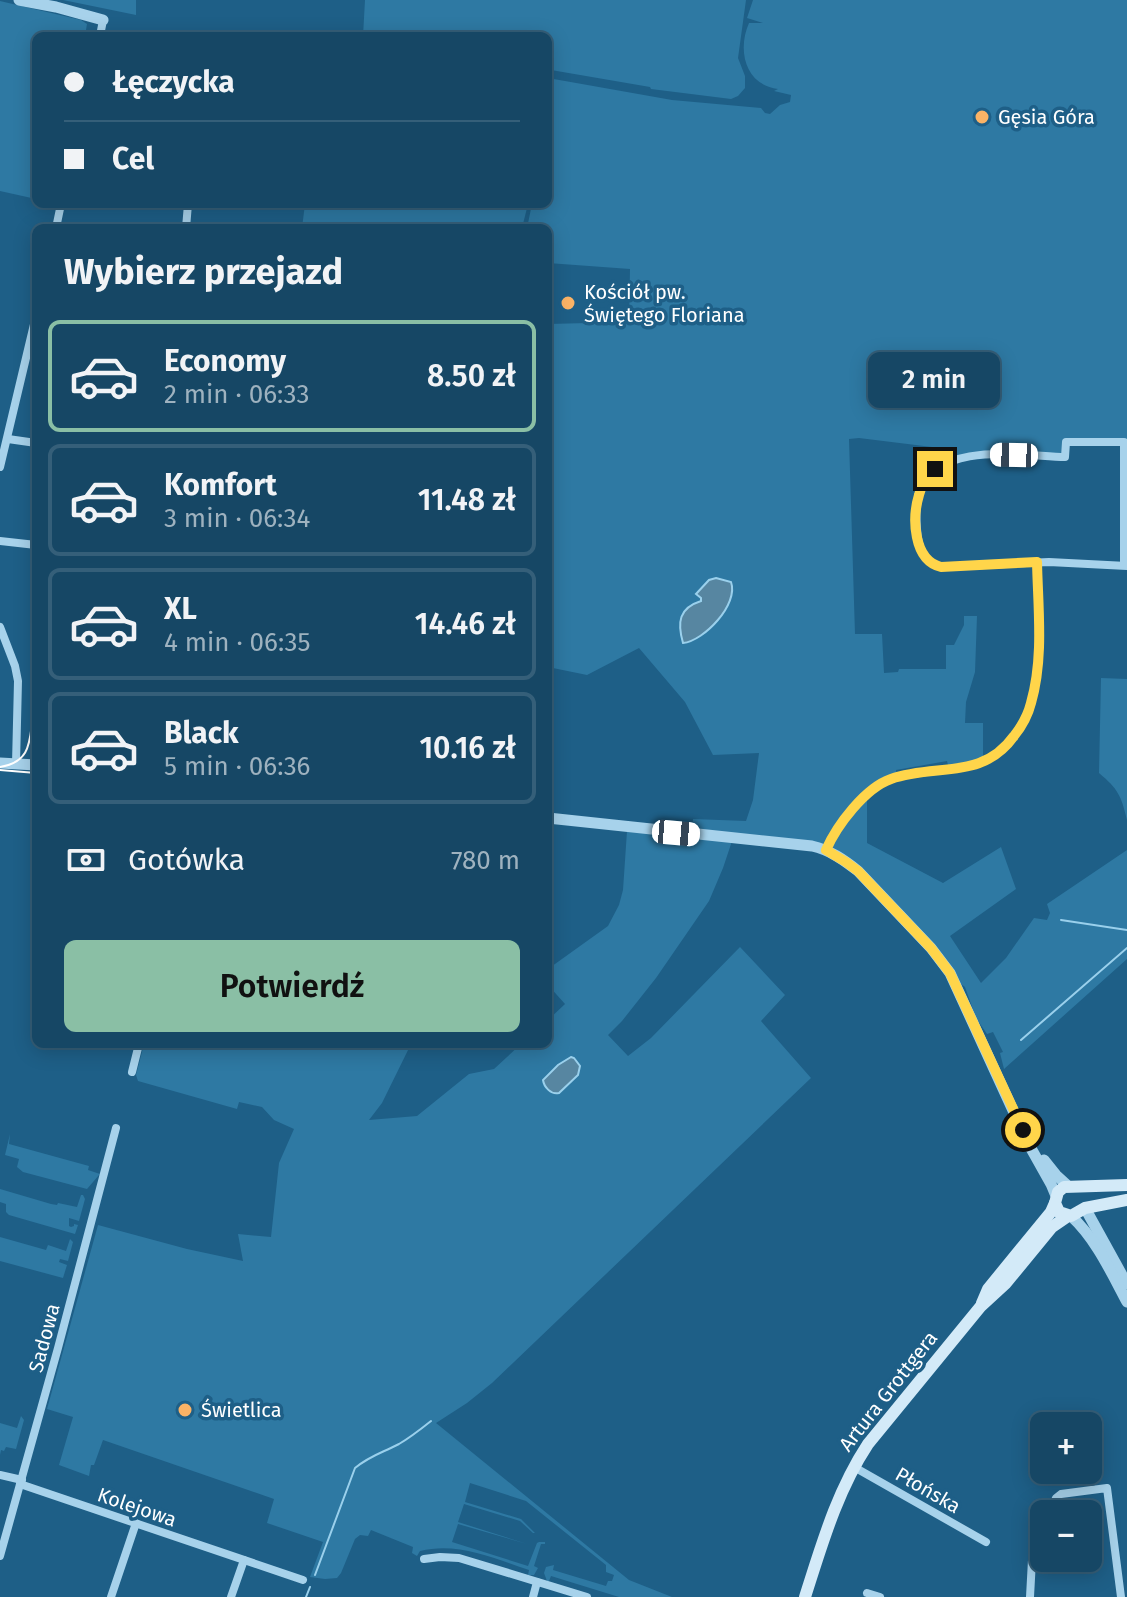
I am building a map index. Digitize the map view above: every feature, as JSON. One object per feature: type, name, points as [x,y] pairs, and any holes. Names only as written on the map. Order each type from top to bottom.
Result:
[{"type":"main road","points":[[1127,1185],[1072,1186],[1061,1189],[1055,1199],[1059,1212],[1070,1216],[1085,1208],[1127,1200]]},
{"type":"main road","points":[[1072,1186],[1083,1194],[1085,1208]]},
{"type":"main road","name":"Artura Grottgera","points":[[981,1306],[988,1289],[1051,1212],[1055,1199]]},
{"type":"main road","name":"Artura Grottgera","points":[[805,1597],[834,1509],[854,1467],[875,1436],[981,1306],[1006,1283],[1049,1230],[1070,1216]]},
{"type":"street","points":[[19,0],[103,20],[101,32]]},
{"type":"street","points":[[0,467],[32,343]]},
{"type":"street","points":[[8,439],[32,442]]},
{"type":"street","points":[[1066,442],[1124,442],[1126,566],[1037,562],[941,567],[930,563],[919,545],[916,519],[923,484],[941,465],[961,457],[1065,457],[1066,442]]},
{"type":"street","points":[[0,541],[32,545]]},
{"type":"street","points":[[826,850],[858,803],[882,784],[897,778],[977,764],[999,753],[1014,736],[1028,713],[1035,683],[1037,562]]},
{"type":"street","points":[[0,627],[18,681],[16,764]]},
{"type":"street","points":[[0,763],[32,765]]},
{"type":"street","points":[[552,818],[788,843],[826,850],[858,871],[942,961],[962,997],[1034,1155],[1049,1179],[1055,1199]]},
{"type":"street","points":[[132,1072],[138,1048]]},
{"type":"street","name":"Sadowa","points":[[0,1556],[116,1128]]},
{"type":"street","points":[[1023,1130],[1045,1161],[1072,1186]]},
{"type":"street","points":[[1085,1208],[1127,1284]]},
{"type":"street","points":[[1070,1216],[1094,1245],[1127,1302]]},
{"type":"street","name":"Płońska","points":[[854,1467],[986,1542]]},
{"type":"street","name":"Kolejowa","points":[[0,1475],[303,1580]]},
{"type":"street","points":[[1055,1500],[1061,1494],[1107,1488],[1121,1597]]},
{"type":"street","points":[[111,1597],[136,1523]]},
{"type":"street","points":[[424,1559],[459,1558],[587,1597]]},
{"type":"street","points":[[231,1597],[244,1560]]},
{"type":"street","points":[[1030,1597],[1031,1572]]},
{"type":"street","points":[[533,1597],[537,1582]]},
{"type":"street","points":[[867,1593],[880,1597]]},
{"type":"shaded area","points":[[63,0],[136,0],[136,15]]},
{"type":"shaded area","points":[[365,0],[746,0],[738,58],[745,76],[745,88],[731,99],[651,89],[552,70],[552,32],[363,32]]},
{"type":"shaded area","points":[[753,0],[1127,0],[1127,490],[1124,443],[1066,442],[1065,457],[994,455],[941,465],[940,448],[849,439],[855,634],[882,634],[884,673],[898,672],[899,669],[946,669],[946,645],[954,645],[964,625],[964,616],[977,616],[975,672],[966,702],[965,723],[983,723],[983,762],[949,769],[947,761],[896,770],[897,778],[867,795],[867,843],[943,883],[1001,847],[1016,889],[950,936],[981,983],[1006,958],[1034,918],[1047,920],[1050,913],[1047,904],[1127,850],[1127,959],[1004,1069],[1000,1053],[1003,1052],[993,1032],[987,1034],[976,1018],[965,987],[840,852],[692,832],[693,819],[746,821],[753,800],[759,753],[713,755],[685,702],[639,648],[587,675],[552,668],[552,324],[629,322],[630,269],[552,263],[552,224],[528,224],[531,208],[552,208],[552,79],[672,100],[761,108],[770,114],[780,105],[790,102],[791,95],[774,91],[778,89],[758,81],[751,73],[744,55],[745,33],[749,23],[763,23],[747,18]]},
{"type":"shaded area","points":[[0,1],[87,24],[86,32],[32,32],[32,198],[0,191]]},
{"type":"shaded area","points":[[304,208],[527,208],[523,224],[302,224]]},
{"type":"shaded area","points":[[716,578],[731,582],[730,601],[710,629],[683,643],[680,622],[684,612],[701,601],[696,594],[709,580]]},
{"type":"shaded area","points":[[1101,678],[1127,679],[1127,820],[1118,793],[1099,773]]},
{"type":"shaded area","points":[[627,831],[732,841],[709,901],[656,978],[608,1035],[628,1056],[651,1038],[740,947],[785,995],[761,1021],[811,1078],[492,1383],[436,1423],[629,1580],[672,1597],[619,1597],[551,1576],[547,1581],[544,1573],[546,1567],[554,1565],[553,1570],[606,1586],[614,1575],[606,1572],[606,1565],[526,1501],[470,1483],[465,1502],[521,1519],[535,1533],[520,1521],[464,1504],[458,1522],[527,1544],[458,1524],[452,1542],[528,1566],[537,1543],[545,1542],[541,1544],[534,1575],[528,1575],[529,1570],[489,1556],[462,1550],[434,1549],[420,1551],[417,1556],[412,1553],[413,1547],[371,1530],[368,1536],[360,1535],[355,1539],[337,1578],[310,1577],[323,1542],[267,1523],[274,1499],[103,1440],[89,1476],[59,1465],[73,1417],[47,1409],[98,1225],[243,1261],[238,1234],[271,1237],[279,1163],[294,1129],[274,1120],[262,1107],[239,1102],[237,1109],[138,1081],[136,1075],[143,1048],[409,1048],[382,1103],[369,1120],[417,1116],[469,1074],[494,1069],[517,1048],[552,1048],[552,1016],[565,1004],[552,989],[552,966],[608,926],[623,890]]},
{"type":"shaded area","points":[[571,1057],[580,1066],[578,1075],[559,1093],[551,1092],[543,1080]]},
{"type":"shaded area","points":[[10,1134],[9,1144],[89,1166],[88,1170],[100,1174],[87,1189],[23,1172],[17,1167],[19,1159],[5,1155]]},
{"type":"shaded area","points":[[0,1189],[51,1204],[77,1207],[83,1195],[85,1199],[79,1221],[69,1218],[69,1226],[78,1225],[75,1234],[9,1215],[6,1204],[0,1202]]},
{"type":"shaded area","points":[[0,1237],[46,1250],[48,1245],[66,1251],[70,1239],[73,1242],[68,1261],[60,1259],[59,1262],[67,1265],[63,1278],[0,1261]]},
{"type":"shaded area","points":[[21,1416],[24,1420],[16,1449],[6,1447],[0,1455],[0,1423],[17,1428]]},
{"type":"waterway","points":[[1061,920],[1127,930]]},
{"type":"waterway","points":[[1021,1040],[1127,948]]},
{"type":"waterway","points":[[315,1575],[355,1468],[431,1421]]},
{"type":"waterway","points":[[306,1597],[310,1587]]},
{"type":"tram line","points":[[0,767],[12,764],[26,752],[32,721]]},
{"type":"tram line","points":[[0,770],[32,773]]},
{"type":"place","name":"Gęsia Góra","points":[[982,117]]},
{"type":"place","name":"Kościół pw. Świętego Floriana","points":[[568,303]]},
{"type":"place","name":"Świetlica","points":[[185,1410]]},
{"type":"route","points":[[935,469],[920,490],[917,509],[917,539],[924,557],[930,563],[941,567],[1037,562],[1038,659],[1032,701],[1020,728],[999,753],[977,764],[891,779],[882,784],[858,803],[826,850],[858,871],[942,961],[962,997],[1023,1130]]}]
